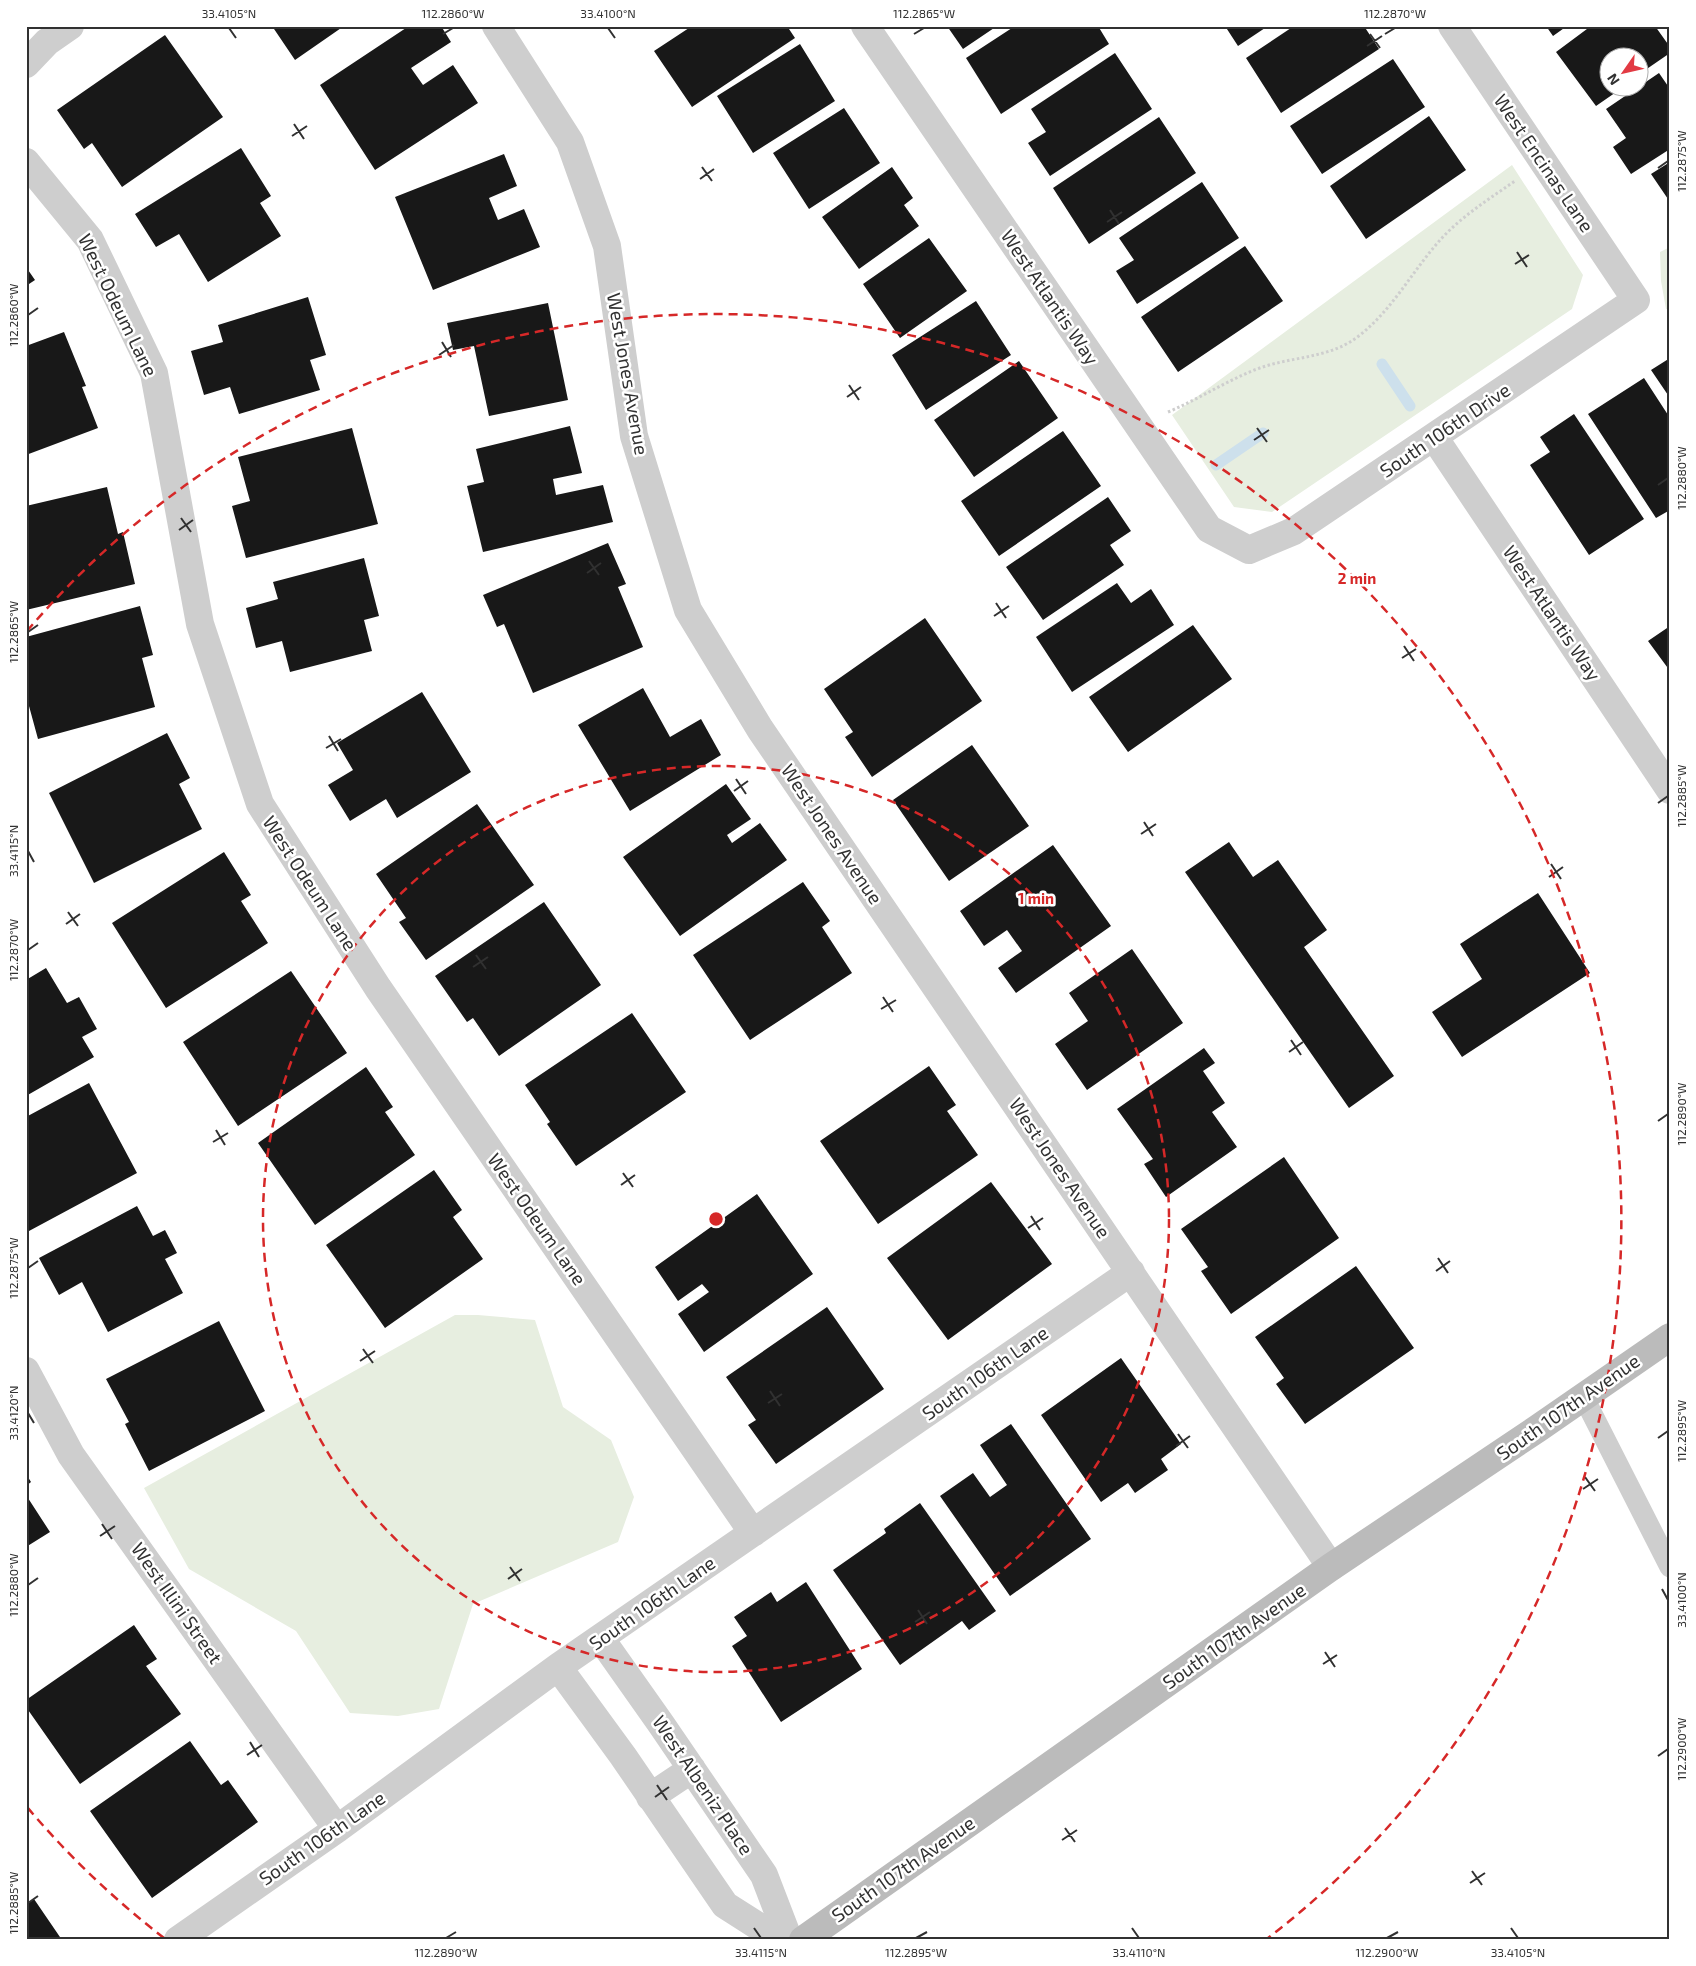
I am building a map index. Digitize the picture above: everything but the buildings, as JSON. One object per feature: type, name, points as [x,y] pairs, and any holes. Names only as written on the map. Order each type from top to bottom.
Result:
[{"type":"main road","name":"South 107th Avenue","points":[[803,1940],[1331,1567],[1670,1337]]},
{"type":"street","points":[[26,64],[47,42],[70,26]]},
{"type":"street","name":"West Jones Avenue","points":[[496,26],[570,142],[607,246],[634,436],[688,610],[760,729],[1269,1473],[1331,1567]]},
{"type":"street","name":"West Atlantis Way","points":[[865,26],[1209,529],[1249,550]]},
{"type":"street","name":"West Encinas Lane","points":[[1452,26],[1636,300]]},
{"type":"street","name":"West Odeum Lane","points":[[26,162],[90,240],[154,373],[200,624],[260,804],[378,988],[753,1533]]},
{"type":"street","name":"South 106th Drive","points":[[1249,550],[1294,531],[1636,300]]},
{"type":"street","name":"West Atlantis Way","points":[[1434,437],[1670,790]]},
{"type":"street","name":"South 106th Lane","points":[[178,1940],[558,1668],[1131,1272]]},
{"type":"street","name":"West Illini Street","points":[[26,1371],[71,1455],[337,1828]]},
{"type":"street","name":"West Albeniz Place","points":[[601,1640],[764,1875],[790,1940]]},
{"type":"street","points":[[558,1668],[725,1905],[780,1940]]},
{"type":"street","points":[[650,1797],[692,1769]]},
{"type":"lane","points":[[1583,1396],[1670,1567]]},
{"type":"path","points":[[1139,428],[1198,399],[1230,380],[1259,368],[1318,355],[1347,344],[1378,319],[1419,265],[1456,223],[1543,161]]},
{"type":"shaded area","points":[[1512,165],[1583,275],[1572,309],[1272,512],[1234,507],[1172,415]]},
{"type":"shaded area","points":[[1670,247],[1670,310],[1666,309],[1661,281],[1660,252]]},
{"type":"shaded area","points":[[455,1315],[535,1320],[563,1407],[611,1440],[634,1497],[618,1542],[473,1604],[439,1709],[398,1716],[350,1713],[296,1631],[189,1569],[144,1488]]},
{"type":"waterway","points":[[1382,364],[1410,406]]},
{"type":"waterway","points":[[1216,465],[1263,433]]}]
